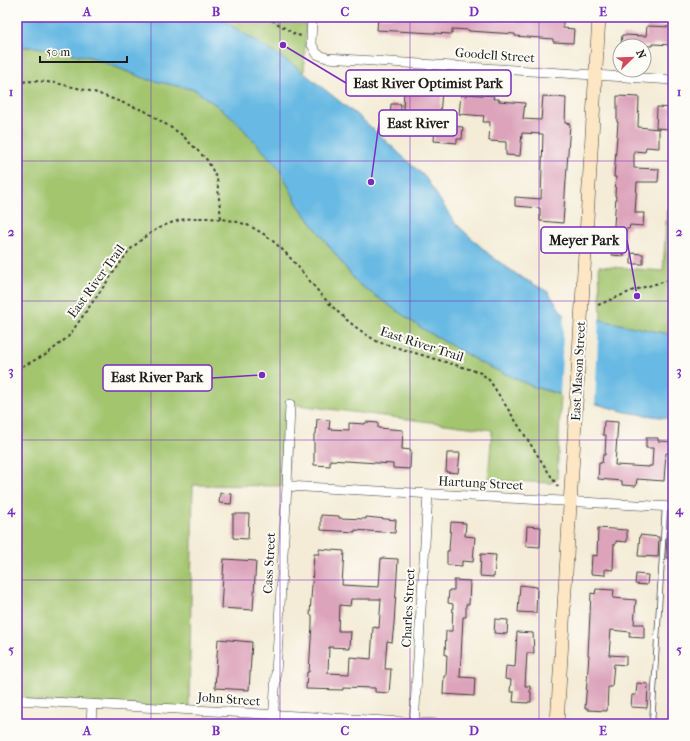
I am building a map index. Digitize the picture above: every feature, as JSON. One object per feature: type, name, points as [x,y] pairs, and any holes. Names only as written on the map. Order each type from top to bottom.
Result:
[{"type":"main road","name":"East Mason Street","points":[[557,724],[599,17]]},
{"type":"street","points":[[311,37],[312,17]]},
{"type":"street","name":"Goodell Street","points":[[311,37],[317,54],[327,58],[673,80]]},
{"type":"street","name":"Cass Street","points":[[273,720],[287,486],[290,404]]},
{"type":"street","name":"Hartung Street","points":[[287,486],[669,507]]},
{"type":"street","name":"Charles Street","points":[[414,723],[428,494]]},
{"type":"street","name":"John Street","points":[[17,700],[189,709],[273,720],[440,724]]},
{"type":"street","points":[[91,724],[92,705]]},
{"type":"lane","points":[[652,724],[669,507]]},
{"type":"path","points":[[267,17],[296,35],[311,37]]},
{"type":"path","points":[[17,82],[36,81],[56,83],[94,92],[145,111],[181,134],[207,160],[217,178],[221,219]]},
{"type":"path","name":"East River Trail","points":[[17,369],[47,354],[68,337],[128,252],[156,228],[182,220],[198,218],[221,219],[246,225],[268,238],[288,255],[335,309],[353,325],[378,342],[481,373],[490,381],[557,485],[570,501]]},
{"type":"path","points":[[598,305],[641,288],[673,279]]},
{"type":"green space","points":[[218,17],[306,17],[304,73]]},
{"type":"green space","points":[[17,47],[36,47],[90,57],[146,79],[195,90],[232,117],[279,168],[298,205],[357,283],[423,329],[481,363],[534,387],[561,395],[557,479],[551,483],[488,480],[492,430],[290,404],[287,486],[193,485],[189,709],[17,700]]},
{"type":"green space","points":[[667,210],[673,211],[673,335],[601,320],[599,266],[663,271]]},
{"type":"water","points":[[17,17],[218,17],[295,66],[363,120],[425,177],[455,223],[491,256],[519,276],[548,292],[565,317],[582,313],[601,320],[673,335],[673,419],[626,412],[534,387],[481,363],[423,329],[357,283],[298,205],[279,168],[232,117],[195,90],[146,79],[90,57],[36,47],[17,47]]},
{"type":"pier","points":[[564,313],[565,315],[574,313],[589,314],[599,318],[595,404],[585,403],[560,396]]},
{"type":"building","points":[[378,17],[495,17],[495,20],[516,22],[516,17],[563,17],[563,28],[574,29],[573,43],[553,42],[553,39],[515,36],[515,34],[469,30],[452,29],[452,34],[377,30]]},
{"type":"building","points":[[647,26],[673,27],[673,45],[653,44],[652,46],[652,38],[622,38],[622,35],[646,36]]},
{"type":"building","points":[[404,89],[442,90],[440,116],[428,115],[428,112],[403,110]]},
{"type":"building","points":[[467,94],[494,96],[493,99],[499,99],[499,101],[525,103],[523,119],[541,120],[543,96],[566,98],[565,123],[570,124],[563,223],[540,221],[540,208],[515,206],[515,197],[541,199],[543,134],[522,133],[520,156],[506,155],[506,142],[489,141],[490,122],[483,122],[484,116],[459,114],[461,95],[467,96]]},
{"type":"building","points":[[617,96],[639,97],[638,127],[659,129],[659,148],[646,147],[645,152],[634,151],[634,168],[659,169],[658,182],[637,182],[635,213],[644,213],[643,226],[630,225],[629,229],[626,229],[624,256],[612,255],[616,196],[616,177],[614,177],[618,122]]},
{"type":"building","points":[[391,104],[401,104],[400,117],[390,117]]},
{"type":"building","points":[[657,107],[672,108],[670,129],[656,128]]},
{"type":"building","points":[[435,125],[463,127],[462,139],[457,139],[457,143],[434,141]]},
{"type":"building","points":[[631,253],[643,254],[643,264],[631,264]]},
{"type":"building","points":[[317,419],[330,420],[329,429],[349,430],[349,423],[365,424],[366,422],[378,423],[378,428],[403,430],[402,449],[411,450],[410,469],[393,468],[393,464],[330,460],[330,466],[314,465],[314,434],[316,434]]},
{"type":"building","points":[[604,421],[618,422],[615,465],[652,466],[653,448],[646,448],[646,438],[658,438],[658,441],[673,442],[673,454],[666,453],[664,481],[637,479],[636,486],[622,485],[622,481],[598,479],[599,463],[602,463],[603,455],[605,455],[606,435],[603,435]]},
{"type":"building","points":[[447,453],[460,453],[458,473],[446,472]]},
{"type":"building","points":[[220,493],[232,494],[231,504],[219,503]]},
{"type":"building","points":[[233,514],[249,514],[248,539],[233,538]]},
{"type":"building","points":[[321,515],[339,516],[339,518],[366,519],[366,517],[396,520],[395,533],[355,530],[355,532],[321,530]]},
{"type":"building","points":[[451,522],[466,523],[465,536],[475,537],[473,562],[462,561],[462,566],[447,565],[447,551],[449,551]]},
{"type":"building","points":[[527,526],[541,527],[540,547],[526,546]]},
{"type":"building","points":[[598,528],[627,530],[627,542],[616,541],[616,544],[614,544],[613,570],[605,569],[605,575],[591,574],[592,555],[597,556]]},
{"type":"building","points":[[640,535],[659,537],[658,557],[638,556]]},
{"type":"building","points":[[667,537],[673,538],[673,558],[666,558]]},
{"type":"building","points":[[319,549],[344,551],[342,585],[379,587],[381,558],[398,559],[392,642],[387,641],[385,669],[391,669],[389,693],[375,692],[375,688],[343,687],[343,690],[306,689],[307,672],[309,672],[312,624],[312,615],[310,615],[314,554],[319,554]],"holes":[[[351,599],[381,599],[379,628],[373,627],[371,659],[350,657],[349,674],[328,673],[329,647],[349,648],[350,631],[338,631],[339,605],[350,606]]]},
{"type":"building","points":[[481,554],[496,555],[494,577],[480,576]]},
{"type":"building","points":[[224,559],[256,561],[253,610],[221,608]]},
{"type":"building","points":[[636,574],[648,575],[647,585],[635,584]]},
{"type":"building","points":[[454,580],[470,581],[469,604],[466,604],[466,617],[463,617],[460,677],[475,678],[474,696],[443,694],[447,655],[445,655],[446,631],[452,631],[453,604],[448,603],[449,590],[454,590]]},
{"type":"building","points":[[520,585],[537,587],[536,613],[518,612]]},
{"type":"building","points":[[596,589],[614,590],[613,598],[636,600],[634,624],[644,624],[644,638],[629,637],[630,632],[611,630],[609,655],[626,656],[626,665],[614,664],[612,687],[608,687],[607,711],[588,710],[588,708],[585,708],[589,655],[591,593],[595,594]]},
{"type":"building","points":[[495,619],[508,620],[507,634],[494,633]]},
{"type":"building","points":[[517,632],[533,633],[534,653],[527,653],[525,686],[530,686],[531,692],[531,702],[528,703],[513,702],[514,692],[510,692],[511,680],[505,679],[506,666],[515,667]]},
{"type":"building","points":[[218,639],[252,642],[249,690],[215,688]]},
{"type":"building","points":[[637,683],[648,684],[647,708],[631,707],[632,695],[636,695]]},
{"type":"place","name":"East River Optimist Park","points":[[283,45]]},
{"type":"place","name":"East River","points":[[371,182]]},
{"type":"place","name":"Meyer Park","points":[[637,296]]},
{"type":"place","name":"East River Park","points":[[262,375]]}]
